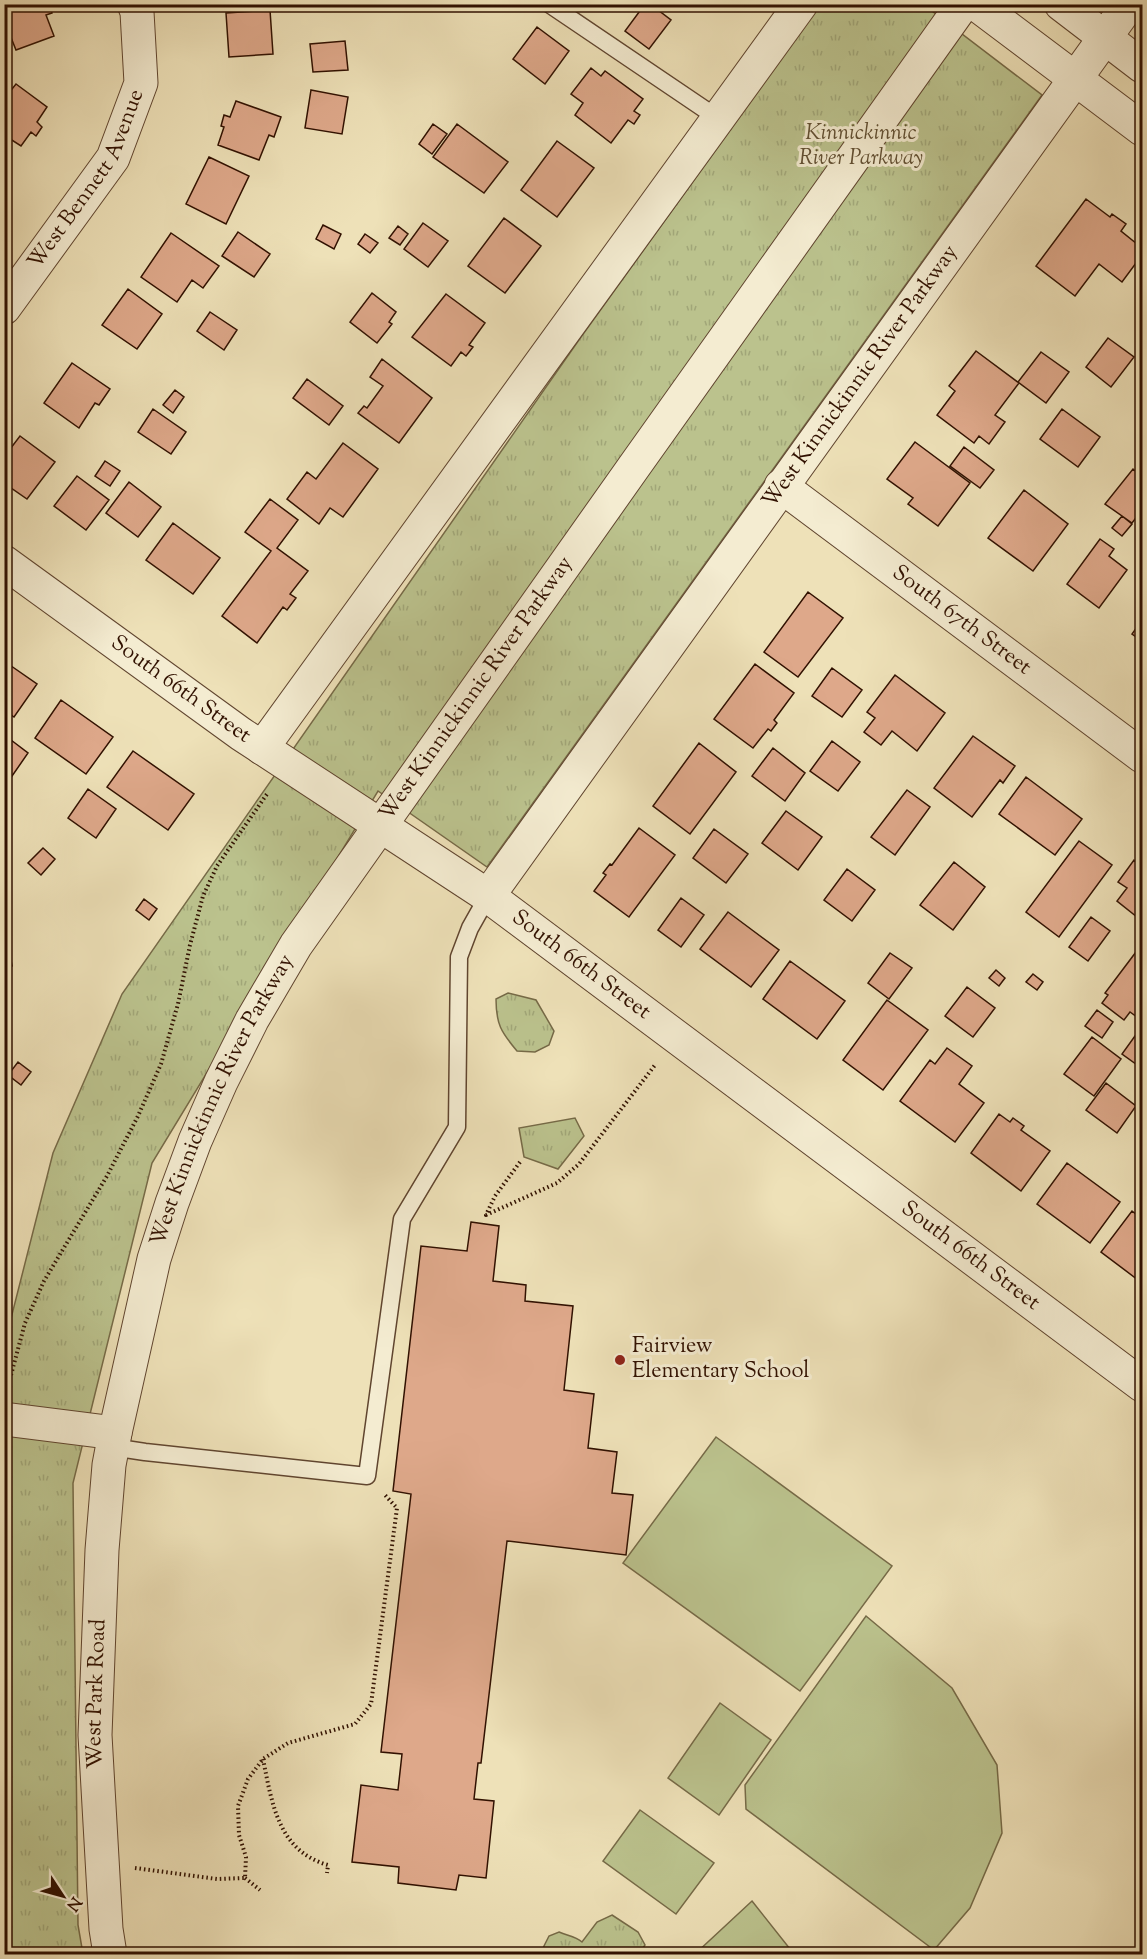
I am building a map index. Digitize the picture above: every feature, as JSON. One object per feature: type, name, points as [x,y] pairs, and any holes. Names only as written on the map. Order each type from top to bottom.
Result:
[{"type":"street","name":"West Bennett Avenue","points":[[4,308],[113,158],[141,83],[137,12],[134,4]]},
{"type":"street","points":[[262,748],[801,4]]},
{"type":"street","name":"West Kinnickinnic River Parkway","points":[[114,1440],[154,1259],[172,1203],[195,1141],[221,1082],[252,1020],[296,945],[963,4]]},
{"type":"street","points":[[976,4],[1143,129]]},
{"type":"street","points":[[1061,4],[1143,66]]},
{"type":"street","name":"West Kinnickinnic River Parkway","points":[[488,896],[1129,4]]},
{"type":"street","name":"South 67th Street","points":[[782,486],[1143,756]]},
{"type":"street","name":"South 66th Street","points":[[4,562],[262,748],[488,896],[1143,1385]]},
{"type":"street","points":[[4,1419],[114,1440]]},
{"type":"street","name":"West Park Road","points":[[110,1954],[106,1929],[95,1735],[102,1550],[114,1440]]},
{"type":"lane","points":[[549,4],[719,119]]},
{"type":"lane","points":[[114,1440],[145,1452],[367,1476],[402,1219],[457,1127],[459,957],[470,928],[488,896]]},
{"type":"path","points":[[11,1375],[25,1323],[44,1281],[107,1176],[138,1116],[161,1064],[178,1004],[203,896],[217,866],[267,794]]},
{"type":"path","points":[[520,1162],[495,1196],[486,1215],[557,1183],[579,1164],[655,1065]]},
{"type":"path","points":[[245,1878],[246,1857],[239,1835],[238,1806],[248,1779],[263,1759],[288,1743],[355,1724],[371,1704],[397,1508],[367,1476]]},
{"type":"path","points":[[263,1759],[276,1816],[287,1836],[301,1853],[314,1861],[328,1865],[327,1873]]},
{"type":"path","points":[[134,1868],[217,1879],[245,1878],[260,1890]]},
{"type":"green space","name":"Kinnickinnic River Parkway","points":[[820,5],[924,5],[1042,95],[487,867],[378,791],[152,1163],[73,1483],[78,1925],[83,1954],[5,1954],[5,1342],[53,1153],[122,994],[581,337]]},
{"type":"green space","points":[[508,993],[536,1000],[554,1031],[549,1045],[535,1052],[517,1051],[503,1033],[497,1015],[496,999]]},
{"type":"green space","points":[[575,1118],[584,1136],[558,1169],[524,1157],[519,1128]]},
{"type":"green space","points":[[716,1437],[892,1566],[800,1691],[623,1563]]},
{"type":"green space","points":[[866,1616],[952,1688],[997,1765],[1002,1833],[970,1908],[934,1950],[746,1809],[745,1785]]},
{"type":"green space","points":[[720,1703],[771,1740],[719,1815],[668,1778]]},
{"type":"green space","points":[[640,1810],[714,1863],[676,1914],[603,1861]]},
{"type":"green space","points":[[752,1901],[794,1954],[695,1954]]},
{"type":"green space","points":[[612,1915],[638,1932],[645,1945],[639,1954],[544,1954],[542,1950],[549,1936],[559,1932],[582,1942],[597,1922]]},
{"type":"building","points":[[4,4],[50,4],[52,13],[46,15],[54,36],[16,50],[4,20]]},
{"type":"building","points":[[645,4],[650,4],[671,20],[649,49],[625,31]]},
{"type":"building","points":[[270,10],[273,54],[229,57],[226,13]]},
{"type":"building","points":[[537,27],[569,51],[545,84],[513,59]]},
{"type":"building","points":[[345,41],[348,70],[313,72],[310,44]]},
{"type":"building","points":[[591,68],[601,76],[605,71],[643,99],[634,111],[640,115],[634,124],[628,120],[611,143],[575,115],[583,103],[571,94]]},
{"type":"building","points":[[16,84],[47,107],[37,122],[42,127],[36,136],[31,132],[21,146],[4,135],[4,99]]},
{"type":"building","points":[[311,90],[348,97],[342,134],[305,128]]},
{"type":"building","points":[[236,101],[281,117],[274,137],[269,135],[259,160],[218,145],[224,127],[221,126],[224,115],[230,117]]},
{"type":"building","points":[[433,124],[447,134],[432,154],[419,144]]},
{"type":"building","points":[[457,124],[508,162],[484,193],[433,157]]},
{"type":"building","points":[[557,141],[594,168],[557,217],[521,190]]},
{"type":"building","points":[[209,157],[249,176],[226,224],[186,204]]},
{"type":"building","points":[[1086,199],[1110,217],[1112,214],[1126,224],[1121,231],[1142,248],[1142,255],[1122,282],[1099,264],[1075,296],[1036,266]]},
{"type":"building","points":[[504,218],[541,246],[505,293],[468,266]]},
{"type":"building","points":[[423,223],[448,241],[428,267],[404,249]]},
{"type":"building","points":[[323,225],[341,234],[334,249],[316,239]]},
{"type":"building","points":[[398,226],[408,234],[400,245],[389,238]]},
{"type":"building","points":[[238,232],[270,254],[254,277],[222,256]]},
{"type":"building","points":[[171,233],[219,266],[203,288],[192,280],[177,302],[141,277]]},
{"type":"building","points":[[365,234],[378,243],[370,253],[358,244]]},
{"type":"building","points":[[128,289],[162,314],[137,349],[102,325]]},
{"type":"building","points":[[372,293],[396,312],[389,322],[392,324],[377,343],[350,322]]},
{"type":"building","points":[[446,294],[485,323],[469,345],[473,347],[466,356],[461,352],[451,366],[412,337]]},
{"type":"building","points":[[210,312],[237,330],[224,350],[197,331]]},
{"type":"building","points":[[1108,338],[1134,357],[1111,387],[1086,367]]},
{"type":"building","points":[[976,351],[1019,383],[995,415],[1005,422],[989,444],[979,436],[974,443],[937,415],[955,391],[949,386]]},
{"type":"building","points":[[1041,352],[1069,372],[1046,403],[1018,382]]},
{"type":"building","points":[[382,359],[432,398],[399,443],[358,413],[364,406],[367,408],[383,386],[370,377]]},
{"type":"building","points":[[72,363],[110,389],[99,405],[95,403],[79,428],[44,403]]},
{"type":"building","points":[[307,379],[343,406],[329,425],[293,398]]},
{"type":"building","points":[[175,390],[184,397],[173,413],[163,405]]},
{"type":"building","points":[[153,409],[186,432],[171,454],[138,432]]},
{"type":"building","points":[[1062,409],[1100,437],[1078,467],[1040,439]]},
{"type":"building","points":[[20,436],[55,462],[27,499],[4,483],[4,457]]},
{"type":"building","points":[[915,442],[970,483],[938,526],[908,504],[913,498],[887,479]]},
{"type":"building","points":[[343,443],[378,469],[343,517],[330,508],[319,524],[287,499],[307,472],[316,479]]},
{"type":"building","points":[[964,447],[994,470],[980,488],[950,466]]},
{"type":"building","points":[[105,461],[120,471],[110,486],[95,476]]},
{"type":"building","points":[[1133,469],[1142,477],[1142,510],[1132,523],[1105,504]]},
{"type":"building","points":[[77,476],[109,500],[86,530],[54,506]]},
{"type":"building","points":[[129,482],[161,507],[138,537],[106,513]]},
{"type":"building","points":[[1024,490],[1068,524],[1033,571],[988,538]]},
{"type":"building","points":[[270,499],[298,520],[277,548],[308,571],[290,594],[296,598],[287,610],[283,607],[257,643],[222,616],[271,551],[245,532]]},
{"type":"building","points":[[1122,516],[1132,524],[1122,536],[1112,528]]},
{"type":"building","points":[[173,523],[220,558],[193,594],[146,560]]},
{"type":"building","points":[[1100,539],[1114,549],[1109,556],[1127,570],[1099,608],[1067,584]]},
{"type":"building","points":[[808,592],[843,618],[798,677],[764,652]]},
{"type":"building","points":[[1142,620],[1142,641],[1132,634]]},
{"type":"building","points":[[4,661],[37,684],[14,717],[4,710]]},
{"type":"building","points":[[755,664],[794,693],[774,720],[777,723],[771,731],[768,729],[753,748],[714,719]]},
{"type":"building","points":[[832,668],[862,690],[842,717],[812,696]]},
{"type":"building","points":[[895,675],[945,713],[917,751],[892,731],[881,745],[864,732],[875,718],[867,712]]},
{"type":"building","points":[[61,700],[113,737],[86,774],[35,738]]},
{"type":"building","points":[[973,736],[1015,766],[1003,783],[1000,780],[972,817],[934,788]]},
{"type":"building","points":[[11,740],[28,753],[10,779],[4,775],[4,749]]},
{"type":"building","points":[[832,741],[860,762],[838,791],[810,771]]},
{"type":"building","points":[[699,743],[736,772],[690,834],[653,806]]},
{"type":"building","points":[[773,748],[805,773],[785,801],[752,776]]},
{"type":"building","points":[[133,751],[194,794],[168,830],[107,787]]},
{"type":"building","points":[[1026,777],[1082,819],[1055,855],[999,814]]},
{"type":"building","points":[[88,789],[116,809],[96,838],[68,818]]},
{"type":"building","points":[[907,790],[930,807],[895,855],[871,837]]},
{"type":"building","points":[[786,811],[822,837],[798,870],[762,843]]},
{"type":"building","points":[[639,828],[675,855],[629,917],[594,891],[606,875],[603,873],[610,864],[612,865]]},
{"type":"building","points":[[714,829],[748,854],[726,883],[693,858]]},
{"type":"building","points":[[1079,841],[1112,865],[1059,937],[1026,912]]},
{"type":"building","points":[[43,848],[55,859],[41,875],[28,863]]},
{"type":"building","points":[[1134,860],[1142,866],[1142,921],[1117,901],[1127,888],[1118,882]]},
{"type":"building","points":[[954,862],[985,887],[953,930],[920,905]]},
{"type":"building","points":[[847,869],[875,890],[852,921],[824,900]]},
{"type":"building","points":[[681,898],[704,915],[681,947],[658,930]]},
{"type":"building","points":[[144,899],[157,909],[149,920],[136,910]]},
{"type":"building","points":[[728,912],[779,950],[751,987],[700,949]]},
{"type":"building","points":[[1091,917],[1110,931],[1088,961],[1069,947]]},
{"type":"building","points":[[4,937],[7,937],[12,966],[4,968]]},
{"type":"building","points":[[1136,952],[1142,958],[1142,1009],[1137,1017],[1130,1012],[1124,1020],[1102,1003],[1108,995],[1105,993]]},
{"type":"building","points":[[890,953],[912,968],[889,999],[868,983]]},
{"type":"building","points":[[790,961],[845,1001],[817,1039],[763,999]]},
{"type":"building","points":[[996,970],[1005,978],[999,986],[989,978]]},
{"type":"building","points":[[1033,974],[1043,982],[1037,990],[1026,982]]},
{"type":"building","points":[[967,987],[995,1008],[973,1037],[945,1016]]},
{"type":"building","points":[[887,1000],[928,1030],[883,1090],[843,1060]]},
{"type":"building","points":[[1097,1010],[1113,1022],[1102,1038],[1085,1026]]},
{"type":"building","points":[[1140,1029],[1142,1030],[1142,1064],[1140,1067],[1122,1054]]},
{"type":"building","points":[[1092,1037],[1121,1059],[1094,1096],[1064,1074]]},
{"type":"building","points":[[947,1048],[972,1066],[959,1084],[984,1103],[955,1142],[900,1101],[930,1060],[935,1064]]},
{"type":"building","points":[[18,1062],[31,1072],[21,1085],[8,1075]]},
{"type":"building","points":[[1106,1083],[1136,1106],[1117,1133],[1086,1110]]},
{"type":"building","points":[[999,1114],[1010,1122],[1013,1118],[1024,1126],[1021,1130],[1050,1151],[1021,1191],[971,1153]]},
{"type":"building","points":[[1067,1163],[1120,1202],[1090,1243],[1037,1204]]},
{"type":"building","points":[[1132,1211],[1142,1219],[1142,1283],[1101,1252]]},
{"type":"building","points":[[471,1222],[499,1226],[493,1281],[526,1285],[525,1301],[573,1306],[564,1390],[594,1394],[588,1448],[617,1452],[612,1493],[633,1495],[626,1555],[507,1541],[481,1763],[478,1763],[474,1799],[494,1801],[486,1878],[459,1875],[456,1890],[398,1883],[399,1867],[352,1862],[361,1785],[398,1790],[402,1754],[381,1752],[411,1494],[393,1491],[421,1246],[467,1251]]},
{"type":"building","points":[[1142,1944],[1142,1954],[1136,1954]]},
{"type":"place","name":"Fairview Elementary School","points":[[620,1360]]}]
